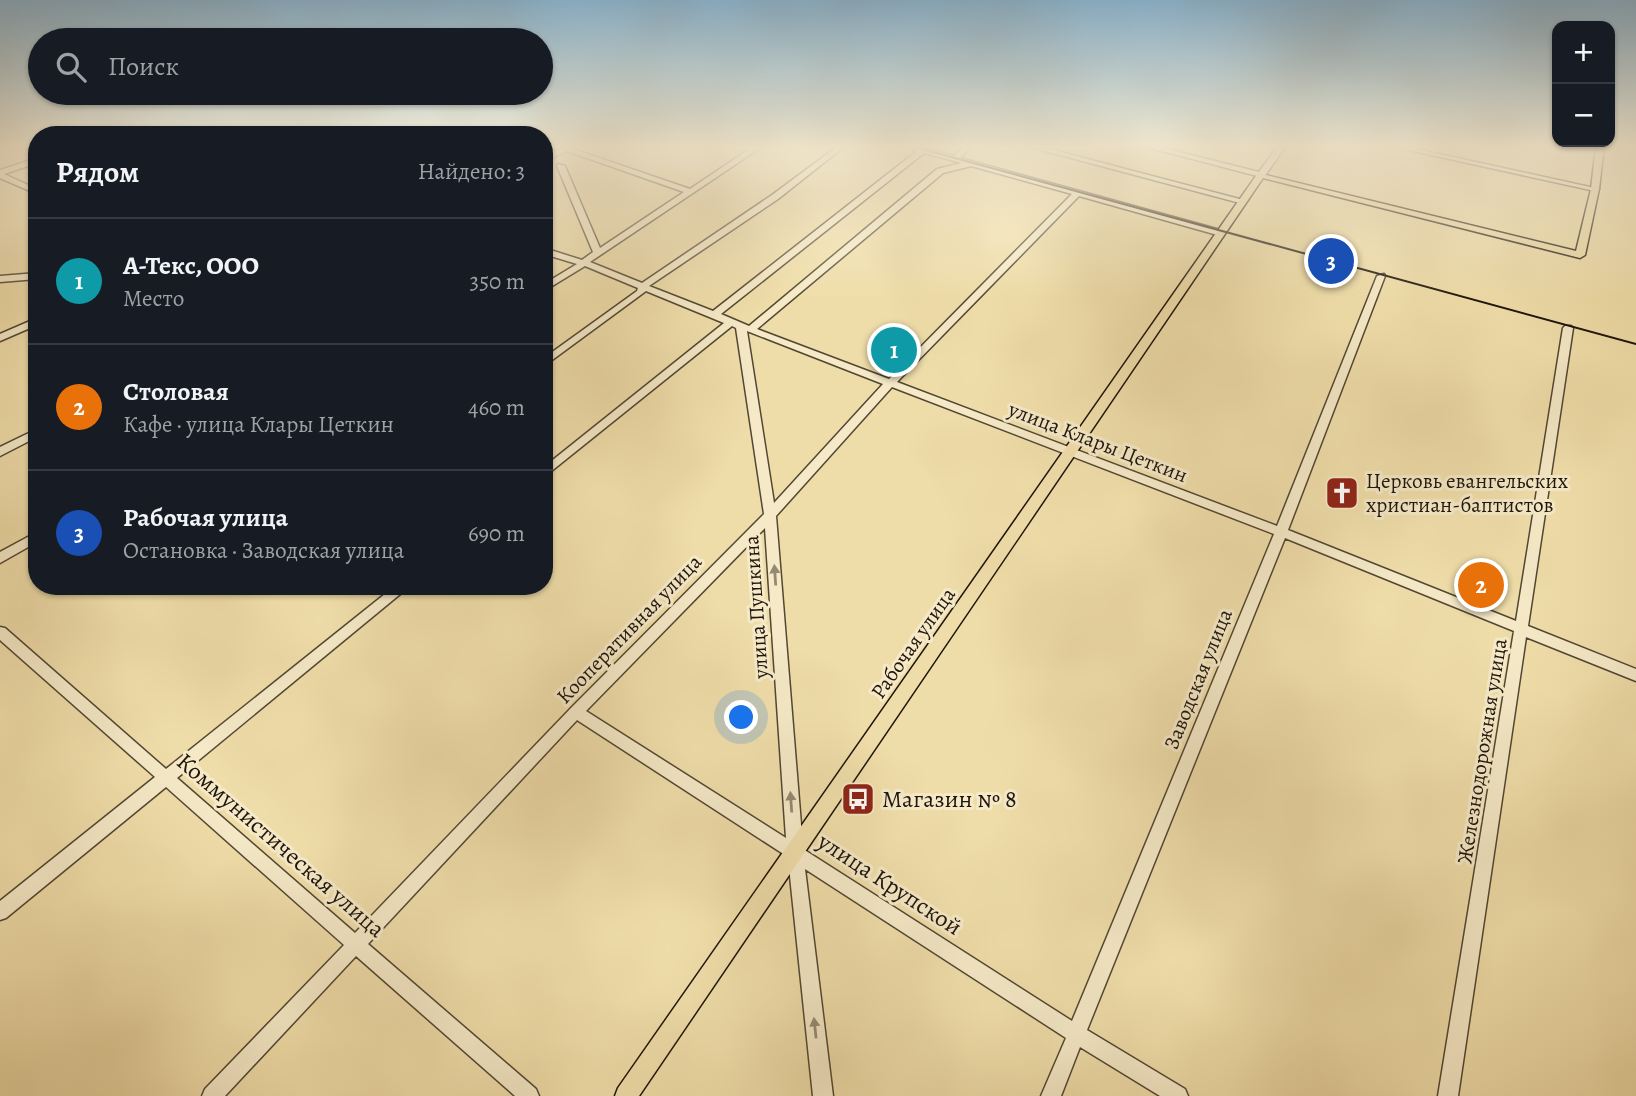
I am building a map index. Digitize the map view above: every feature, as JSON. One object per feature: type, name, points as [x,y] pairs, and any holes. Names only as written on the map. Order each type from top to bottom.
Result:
[{"type":"main road","name":"Рабочая улица","points":[[626,1096],[1246,197]]},
{"type":"main road","points":[[1349,197],[1580,255],[1593,197]]},
{"type":"street","points":[[574,197],[597,253]]},
{"type":"street","points":[[553,282],[680,197]]},
{"type":"street","points":[[553,356],[642,289],[775,197]]},
{"type":"street","points":[[714,315],[863,197]]},
{"type":"street","points":[[553,466],[741,326],[906,197]]},
{"type":"street","name":"Кооперативная улица","points":[[212,1096],[576,712],[770,515],[890,383],[1073,197]]},
{"type":"street","points":[[1096,197],[1221,233]]},
{"type":"street","points":[[1228,197],[1243,201]]},
{"type":"street","name":"улица Клары Цеткин","points":[[553,254],[584,263],[642,289],[1281,532],[1636,674]]},
{"type":"street","name":"Заводская улица","points":[[1051,1096],[1281,532],[1381,276]]},
{"type":"street","points":[[0,279],[28,277]]},
{"type":"street","points":[[0,338],[28,325]]},
{"type":"street","name":"улица Пушкина","points":[[741,326],[770,515],[795,851],[823,1096]]},
{"type":"street","name":"Железнодорожная улица","points":[[1448,1096],[1568,328]]},
{"type":"street","points":[[0,452],[28,437]]},
{"type":"street","points":[[0,558],[28,542]]},
{"type":"street","points":[[0,912],[388,595]]},
{"type":"street","name":"Коммунистическая улица","points":[[3,639],[529,1096]]},
{"type":"street","name":"улица Крупской","points":[[576,712],[1076,1034],[1178,1096]]},
{"type":"building","points":[[889,341],[908,348],[898,358],[879,351]]},
{"type":"tram line","points":[[1098,197],[1636,344]]},
{"type":"place","name":"Рабочая улица","points":[[1331,261]]},
{"type":"place","name":"А-Текс, ООО","points":[[894,350]]},
{"type":"place","name":"Церковь евангельских христиан-баптистов","points":[[1342,493]]},
{"type":"place","name":"Столовая","points":[[1481,585]]},
{"type":"place","name":"Магазин № 8","points":[[858,799]]}]
